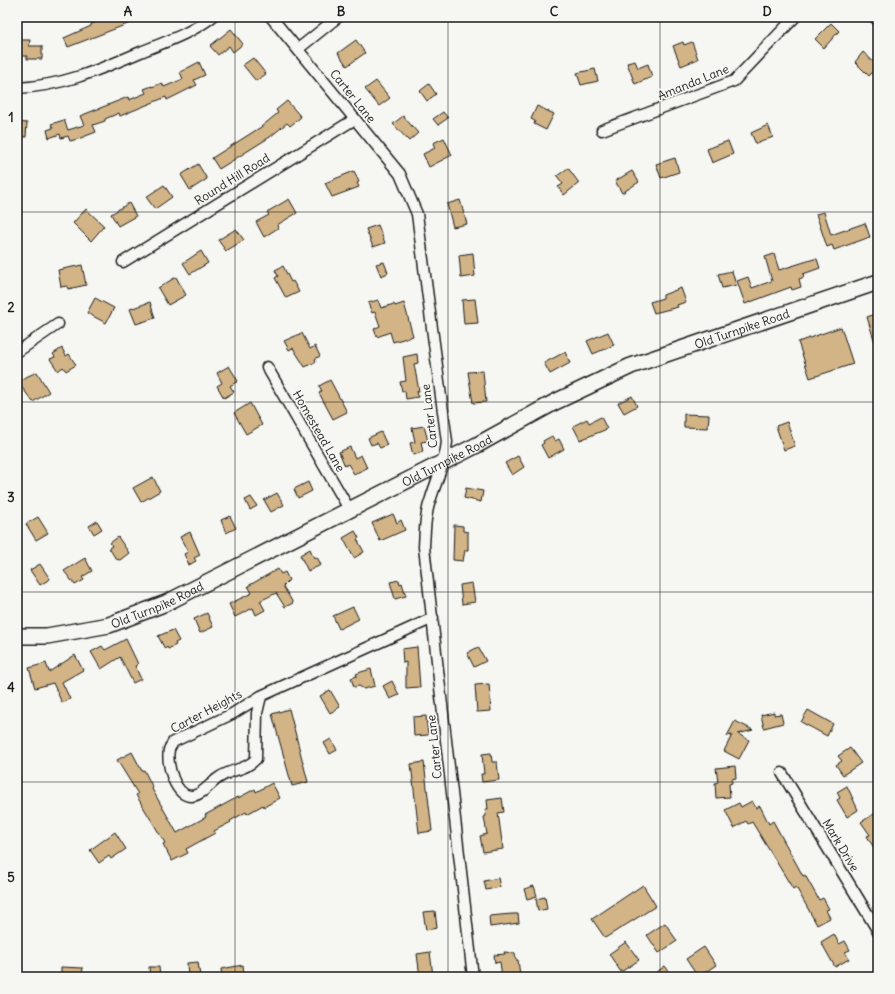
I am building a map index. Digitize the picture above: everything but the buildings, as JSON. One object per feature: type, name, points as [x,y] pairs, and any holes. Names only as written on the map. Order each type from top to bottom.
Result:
[{"type":"main road","name":"Old Turnpike Road","points":[[17,636],[47,636],[109,625],[162,604],[444,462],[555,402],[631,366],[878,282]]},
{"type":"street","points":[[17,88],[39,87],[83,77],[195,30],[212,17]]},
{"type":"street","name":"Carter Lane","points":[[271,17],[400,174],[417,214],[446,442],[444,462],[430,499],[425,522],[424,547],[473,977]]},
{"type":"street","points":[[298,50],[338,17]]},
{"type":"street","name":"Amanda Lane","points":[[602,130],[734,81],[795,17]]},
{"type":"street","points":[[874,17],[878,20]]},
{"type":"street","name":"Round Hill Road","points":[[123,262],[355,119]]},
{"type":"street","points":[[17,352],[58,324]]},
{"type":"street","name":"Homestead Lane","points":[[267,366],[349,509]]},
{"type":"street","name":"Carter Heights","points":[[261,696],[256,713],[256,759],[250,766],[221,776],[201,793],[192,796],[183,793],[175,785],[170,768],[169,750],[174,742],[232,714],[261,696],[433,618]]},
{"type":"street","name":"Mark Drive","points":[[782,773],[878,931]]}]
